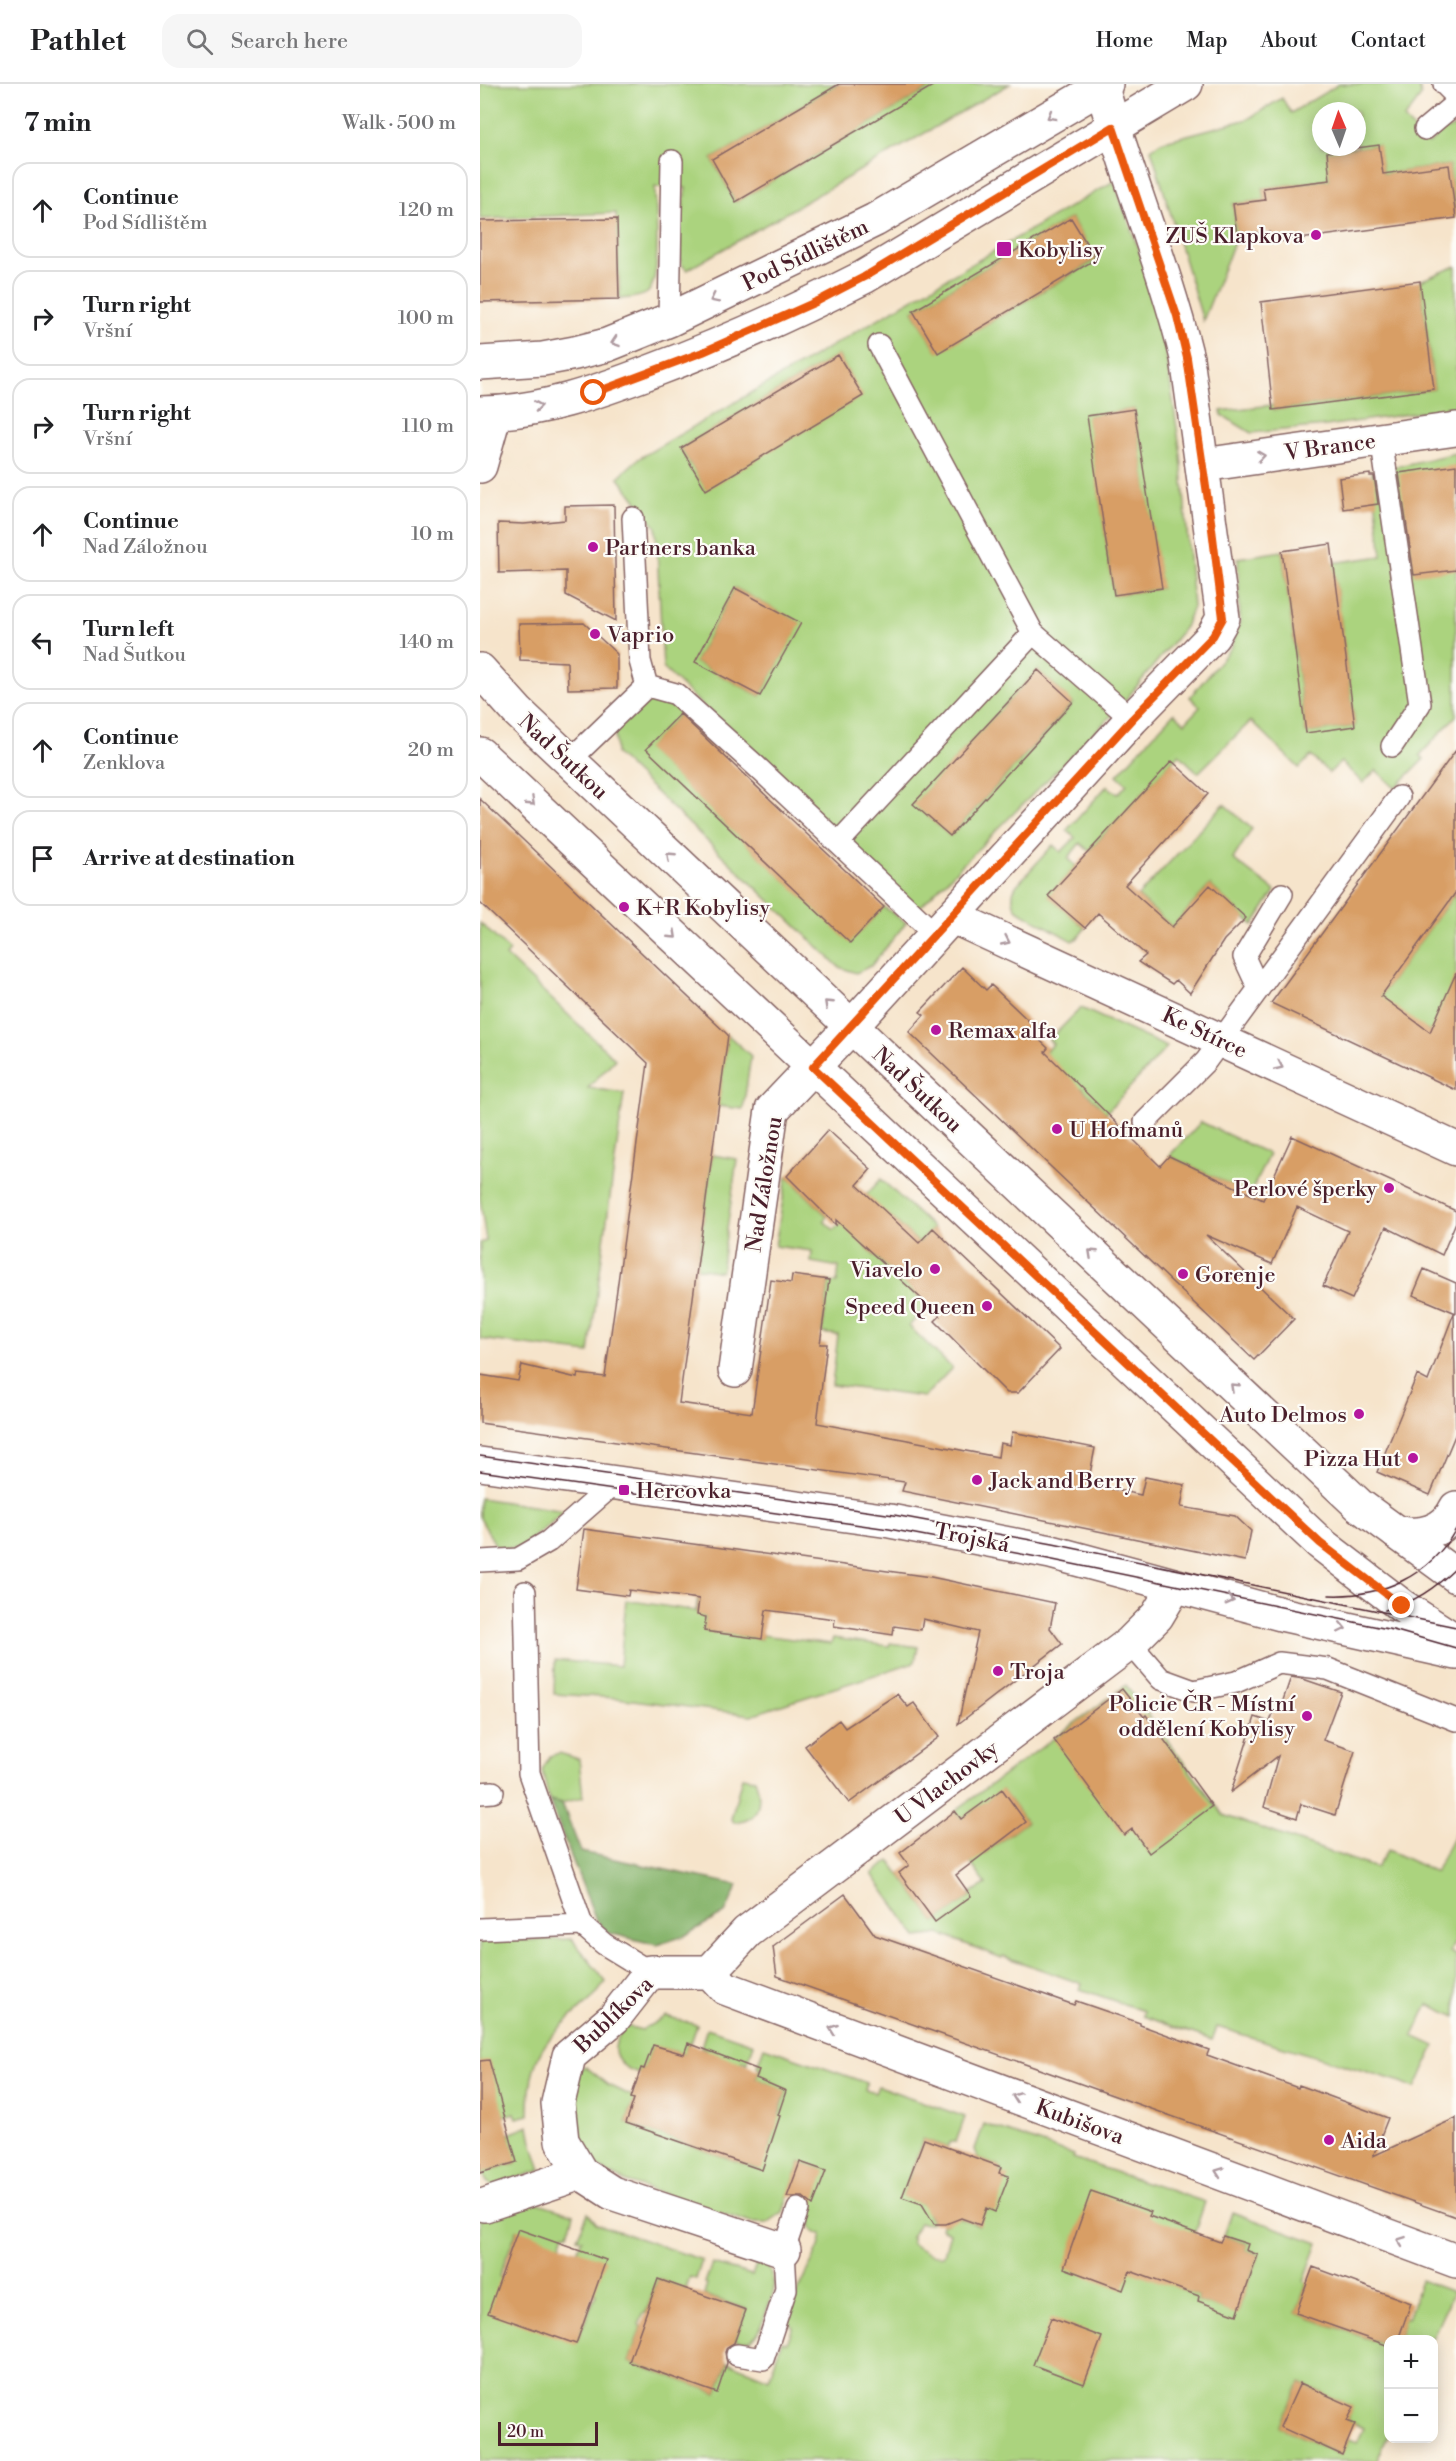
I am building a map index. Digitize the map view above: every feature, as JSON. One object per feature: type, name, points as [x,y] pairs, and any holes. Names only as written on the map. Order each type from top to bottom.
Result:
[{"type":"street","name":"Pod Sídlištěm","points":[[487,413],[549,404],[594,393],[703,352],[818,301],[864,277],[1186,84]]},
{"type":"street","name":"Pod Sídlištěm","points":[[480,363],[543,359],[575,353],[607,345],[669,320],[874,220],[1103,85]]},
{"type":"street","name":"Nad Záložnou","points":[[735,1370],[772,1110],[945,926],[1132,719],[1213,636],[1223,618],[1187,358],[1177,316],[1113,127],[1103,85]]},
{"type":"street","points":[[480,466],[487,413]]},
{"type":"street","name":"V Brance","points":[[1203,465],[1456,429]]},
{"type":"street","name":"Nad Šutkou","points":[[480,670],[518,712],[569,761],[1359,1505],[1456,1576]]},
{"type":"street","points":[[484,758],[1320,1543],[1402,1606],[1456,1641]]},
{"type":"street","name":"Ke Stírce","points":[[945,926],[1220,1039],[1456,1149]]},
{"type":"street","name":"Trojská","points":[[480,1464],[890,1521],[1051,1552],[1285,1615],[1456,1653]]},
{"type":"street","points":[[1396,1532],[1409,1535],[1424,1534],[1446,1522],[1456,1508]]},
{"type":"street","name":"U Vlachovky","points":[[710,1971],[747,1932],[1130,1643],[1157,1616],[1175,1586]]},
{"type":"street","name":"Bublíkova","points":[[710,1971],[650,1972],[615,2018],[569,2056],[558,2103],[562,2141],[581,2173],[612,2193],[784,2250]]},
{"type":"street","name":"Kubišova","points":[[710,1971],[725,1988],[1456,2261]]},
{"type":"street","points":[[485,2205],[581,2173]]},
{"type":"lane","points":[[1444,84],[1456,96]]},
{"type":"lane","points":[[1425,129],[1456,103]]},
{"type":"lane","points":[[669,320],[672,161]]},
{"type":"lane","points":[[879,345],[1033,633],[1132,719]]},
{"type":"lane","points":[[1381,438],[1420,704],[1392,746]]},
{"type":"lane","points":[[633,518],[640,661],[647,686]]},
{"type":"lane","points":[[838,843],[1033,633]]},
{"type":"lane","points":[[569,761],[647,686]]},
{"type":"lane","points":[[647,686],[675,694],[838,843],[945,926]]},
{"type":"lane","points":[[1146,1122],[1203,1064],[1399,796]]},
{"type":"lane","points":[[1258,987],[1244,957],[1282,894]]},
{"type":"lane","points":[[480,1561],[518,1559],[549,1541],[615,1483]]},
{"type":"lane","points":[[525,1592],[529,1773],[582,1925],[604,1944],[650,1972]]},
{"type":"lane","points":[[1130,1643],[1161,1679],[1194,1691],[1236,1682],[1279,1663],[1328,1668],[1456,1720]]},
{"type":"lane","points":[[480,1929],[582,1925]]},
{"type":"lane","points":[[737,2355],[763,2360],[786,2289],[784,2250],[798,2209]]},
{"type":"green space","points":[[480,84],[839,84],[712,159],[736,202],[936,84],[1010,84],[687,270],[681,264],[677,236],[686,188],[655,187],[657,259],[652,286],[644,295],[620,299],[616,213],[480,219]]},
{"type":"green space","points":[[1339,84],[1419,84],[1421,96],[1404,119],[1429,144],[1442,131],[1456,126],[1456,218],[1449,165],[1383,174],[1378,145],[1366,147],[1366,102],[1312,102],[1312,156],[1328,156],[1330,180],[1263,188],[1265,200],[1233,204],[1237,235],[1203,321],[1151,149],[1161,142],[1248,119],[1282,98],[1291,113]]},
{"type":"green space","points":[[1114,181],[1159,307],[1181,455],[1193,607],[1185,627],[1119,708],[917,910],[663,668],[656,527],[618,477],[638,459]],"holes":[[[1071,218],[1096,260],[938,352],[913,311]],[[838,355],[862,396],[706,489],[681,448]],[[1134,409],[1161,588],[1114,595],[1088,416]],[[735,588],[800,623],[760,696],[695,662]],[[1038,670],[1073,703],[950,836],[914,804]]]},
{"type":"green space","points":[[1456,266],[1456,407],[1326,426],[1251,433],[1222,415],[1221,411],[1272,405],[1274,410],[1434,389],[1420,281]]},
{"type":"green space","points":[[1456,453],[1456,716],[1420,755],[1424,759],[1395,788],[1376,770],[1363,783],[1341,762],[1329,773],[1311,756],[1299,768],[1251,721],[1198,773],[1179,754],[1089,851],[1080,843],[1068,858],[1076,866],[1049,896],[1085,928],[1077,939],[1072,941],[1017,910],[1013,898],[1016,886],[1053,845],[1061,852],[1075,838],[1067,830],[1107,786],[1118,794],[1127,784],[1117,775],[1174,713],[1185,723],[1200,707],[1190,697],[1232,647],[1240,621],[1238,558],[1282,551],[1306,733],[1355,726],[1333,563],[1382,556],[1372,472]]},
{"type":"green space","points":[[647,701],[678,707],[680,714],[647,749],[850,942],[884,907],[906,923],[871,966],[856,973],[839,967],[616,754],[615,729]]},
{"type":"green space","points":[[1224,804],[1252,829],[1233,859],[1275,891],[1253,925],[1210,885],[1172,927],[1138,896]]},
{"type":"green space","points":[[1456,892],[1456,990],[1430,1032],[1374,1005]]},
{"type":"green space","points":[[480,923],[510,951],[506,956],[615,1059],[588,1088],[624,1093],[589,1353],[480,1339],[480,1243],[486,1241],[480,1198]]},
{"type":"green space","points":[[1081,1008],[1167,1047],[1106,1113],[1082,1088],[1080,1089],[1043,1054],[1053,1044],[1049,1040]]},
{"type":"green space","points":[[728,1035],[751,1056],[743,1109],[718,1106]]},
{"type":"green space","points":[[1201,1122],[1269,1154],[1250,1194],[1169,1156]]},
{"type":"green space","points":[[712,1155],[737,1159],[721,1272],[697,1268]]},
{"type":"green space","points":[[787,1176],[827,1216],[824,1221],[834,1230],[881,1179],[933,1228],[919,1243],[891,1217],[864,1246],[928,1305],[909,1326],[952,1368],[924,1397],[832,1385],[838,1335],[822,1333],[829,1282],[837,1283],[839,1267],[811,1262],[812,1251],[775,1246]]},
{"type":"green space","points":[[480,1498],[565,1511],[520,1548],[497,1548],[480,1518]]},
{"type":"green space","points":[[705,1545],[697,1614],[706,1617],[705,1631],[761,1639],[762,1635],[831,1644],[833,1638],[889,1646],[890,1643],[918,1647],[915,1662],[751,1715],[617,1698],[554,1694],[555,1660],[620,1666],[626,1600],[696,1611]]},
{"type":"green space","points":[[1126,1685],[1223,1815],[1376,1868],[1388,1850],[1435,1872],[1456,1832],[1456,1939],[1450,1952],[1456,1955],[1456,2017],[1428,2004],[1413,2036],[1435,2046],[1415,2088],[1217,2027],[1212,2040],[1143,2016],[1144,2011],[1080,1989],[1082,1984],[1003,1956],[1002,1958],[940,1934],[917,1937],[872,1874],[890,1861],[935,1922],[971,1896],[971,1893],[986,1884],[966,1857],[985,1853],[1026,1822],[1002,1790],[961,1819],[955,1811]]},
{"type":"green space","points":[[559,1753],[579,1759],[583,1797],[562,1803],[549,1800],[542,1770],[550,1756]]},
{"type":"green space","points":[[742,1777],[755,1779],[759,1801],[750,1818],[734,1822],[731,1819]]},
{"type":"green space","points":[[549,1800],[562,1803],[581,1852],[738,1885],[725,1913],[684,1936],[657,1945],[609,1933],[596,1920]]},
{"type":"green space","points":[[572,1939],[606,1982],[594,1997],[553,2034],[544,2046],[532,2075],[529,2115],[517,2118],[515,2113],[504,2116],[480,2076],[480,1941]]},
{"type":"green space","points":[[666,2016],[697,2025],[691,2043],[688,2043],[684,2054],[653,2046],[644,2069],[641,2068],[640,2073],[623,2066],[615,2048],[620,2033],[626,2026],[642,2030]]},
{"type":"green space","points":[[707,2028],[754,2044],[747,2063],[742,2061],[737,2074],[702,2062],[706,2049],[701,2047]]},
{"type":"green space","points":[[764,2047],[867,2083],[865,2090],[875,2093],[878,2086],[965,2117],[956,2142],[951,2142],[947,2147],[923,2139],[903,2196],[928,2206],[928,2215],[932,2221],[930,2224],[919,2223],[911,2237],[911,2243],[931,2254],[944,2255],[950,2232],[941,2228],[942,2224],[946,2224],[954,2216],[979,2225],[986,2208],[994,2211],[1001,2167],[978,2159],[975,2149],[984,2124],[1074,2155],[1073,2158],[1205,2202],[1176,2287],[1199,2296],[1198,2301],[1237,2314],[1258,2255],[1246,2250],[1248,2244],[1224,2236],[1232,2212],[1318,2243],[1304,2281],[1307,2283],[1296,2313],[1384,2345],[1385,2443],[1377,2461],[480,2461],[480,2217],[532,2201],[574,2214],[568,2234],[564,2233],[560,2245],[517,2230],[499,2276],[576,2343],[596,2295],[577,2251],[582,2239],[577,2238],[588,2213],[597,2224],[702,2260],[696,2279],[690,2277],[686,2289],[658,2279],[639,2326],[641,2327],[629,2362],[717,2393],[728,2362],[769,2379],[782,2341],[787,2343],[793,2327],[788,2322],[797,2294],[819,2247],[822,2234],[816,2233],[811,2227],[812,2205],[825,2171],[800,2162],[783,2212],[767,2223],[751,2223],[627,2182],[595,2166],[584,2155],[571,2113],[581,2067],[586,2067],[609,2085],[632,2096],[634,2099],[626,2123],[759,2169],[770,2146],[786,2092],[756,2078],[760,2068],[757,2066]],"holes":[[[1300,2383],[1353,2407],[1347,2421],[1364,2428],[1357,2443],[1348,2440],[1341,2455],[1280,2427]]]},
{"type":"green space","points":[[529,2126],[541,2170],[493,2186],[487,2182],[482,2172],[516,2163],[509,2134]]},
{"type":"green space","points":[[764,2260],[773,2279],[773,2295],[757,2334],[749,2341],[735,2340],[746,2309],[704,2295],[707,2284],[705,2283],[712,2264],[752,2275],[756,2265]]},
{"type":"green space","points":[[1421,2280],[1453,2292],[1434,2335],[1400,2335],[1405,2318],[1408,2319]]},
{"type":"building","points":[[839,84],[936,84],[736,202],[712,159]]},
{"type":"building","points":[[1379,145],[1383,174],[1449,165],[1456,218],[1270,243],[1269,232],[1237,235],[1233,204],[1265,200],[1263,188],[1330,180],[1327,156],[1366,156],[1366,147]]},
{"type":"building","points":[[1071,218],[1096,259],[938,353],[913,311]]},
{"type":"building","points":[[617,219],[619,299],[480,302],[480,221]]},
{"type":"building","points":[[1420,281],[1434,389],[1273,410],[1261,302]]},
{"type":"building","points":[[838,355],[863,396],[706,490],[681,448]]},
{"type":"building","points":[[1134,409],[1162,588],[1114,595],[1087,416]]},
{"type":"building","points":[[1456,465],[1456,570],[1414,575],[1399,473]]},
{"type":"building","points":[[1370,474],[1374,476],[1378,504],[1343,509],[1339,478]]},
{"type":"building","points":[[614,505],[616,621],[566,595],[566,571],[499,573],[498,523],[524,524],[565,520],[565,506]]},
{"type":"building","points":[[1331,544],[1355,726],[1306,733],[1282,551]]},
{"type":"building","points":[[735,588],[801,623],[760,696],[695,662]]},
{"type":"building","points":[[584,623],[617,654],[617,688],[568,689],[567,662],[520,660],[519,624]]},
{"type":"building","points":[[1038,670],[1073,702],[950,836],[913,804]]},
{"type":"building","points":[[680,714],[884,907],[850,943],[646,749]]},
{"type":"building","points":[[1456,750],[1456,892],[1381,996],[1430,1032],[1456,973],[1456,1090],[1271,1003]]},
{"type":"building","points":[[1172,761],[1208,794],[1125,885],[1172,927],[1210,885],[1246,918],[1224,940],[1190,993],[1176,980],[1172,984],[1138,962],[1146,955],[1098,913],[1085,928],[1048,896]]},
{"type":"building","points":[[480,799],[728,1035],[679,1403],[752,1413],[771,1280],[791,1283],[792,1275],[829,1280],[820,1344],[827,1344],[817,1423],[998,1457],[1000,1443],[1010,1445],[1012,1432],[1095,1448],[1088,1484],[1141,1495],[1145,1477],[1185,1485],[1181,1507],[1235,1516],[1251,1531],[1245,1561],[902,1491],[905,1482],[480,1423],[480,1375],[518,1381],[522,1365],[577,1378],[578,1374],[605,1377],[648,1063],[480,903]]},
{"type":"building","points":[[962,967],[986,990],[991,985],[1033,1025],[1029,1030],[1048,1048],[1045,1052],[1160,1166],[1169,1156],[1263,1200],[1292,1136],[1456,1211],[1456,1222],[1442,1255],[1386,1227],[1352,1299],[1323,1286],[1348,1231],[1297,1207],[1272,1264],[1206,1235],[1294,1319],[1254,1360],[909,1032],[924,1015],[920,1012]]},
{"type":"building","points":[[828,1130],[871,1169],[857,1185],[919,1243],[933,1228],[1060,1349],[1018,1393],[1007,1393],[935,1321],[940,1316],[836,1220],[836,1225],[787,1176]]},
{"type":"building","points":[[1424,1269],[1456,1283],[1456,1313],[1413,1295]]},
{"type":"building","points":[[1454,1313],[1456,1433],[1430,1495],[1377,1472],[1417,1375],[1428,1381]]},
{"type":"building","points":[[584,1529],[931,1577],[1055,1603],[1050,1628],[1062,1644],[958,1724],[978,1632],[923,1619],[921,1630],[894,1626],[893,1635],[834,1626],[835,1619],[766,1610],[762,1639],[704,1631],[706,1617],[697,1615],[699,1599],[629,1590],[628,1596],[576,1589]]},
{"type":"building","points":[[1291,1677],[1341,1692],[1323,1740],[1355,1751],[1335,1815],[1301,1804],[1297,1818],[1264,1807],[1278,1756],[1231,1792],[1255,1717],[1270,1722],[1274,1710],[1279,1712]]},
{"type":"building","points":[[1122,1689],[1144,1717],[1146,1715],[1212,1806],[1149,1853],[1132,1829],[1124,1835],[1054,1740]]},
{"type":"building","points":[[897,1694],[908,1707],[914,1703],[939,1737],[849,1803],[805,1746],[839,1720],[845,1728]]},
{"type":"building","points":[[1002,1789],[1026,1822],[956,1875],[971,1896],[935,1922],[899,1873],[909,1865],[900,1853],[955,1811],[961,1819]]},
{"type":"building","points":[[845,1894],[875,1935],[1074,2005],[1076,2001],[1140,2023],[1140,2025],[1209,2050],[1207,2055],[1298,2088],[1299,2085],[1388,2118],[1373,2156],[1456,2118],[1456,2217],[777,1976],[773,1947]]},
{"type":"building","points":[[688,2043],[759,2070],[756,2078],[786,2091],[762,2170],[626,2123],[641,2068],[644,2069],[653,2045],[684,2054]]},
{"type":"building","points":[[489,2060],[517,2162],[480,2173],[480,2061]]},
{"type":"building","points":[[924,2139],[1001,2167],[999,2173],[1009,2176],[995,2212],[986,2208],[980,2225],[961,2218],[946,2224],[934,2224],[922,2204],[902,2197]]},
{"type":"building","points":[[800,2162],[826,2171],[813,2205],[803,2197],[787,2197]]},
{"type":"building","points":[[1091,2191],[1151,2212],[1149,2216],[1220,2242],[1223,2236],[1248,2244],[1246,2250],[1258,2255],[1237,2315],[1198,2301],[1199,2296],[1130,2271],[1123,2290],[1064,2268]]},
{"type":"building","points":[[518,2229],[606,2260],[576,2344],[488,2313]]},
{"type":"building","points":[[1313,2267],[1411,2303],[1400,2335],[1384,2335],[1384,2344],[1296,2313]]},
{"type":"building","points":[[658,2279],[746,2310],[734,2343],[727,2347],[725,2352],[727,2363],[717,2393],[629,2362]]},
{"type":"building","points":[[1051,2318],[1102,2337],[1084,2384],[1033,2365]]},
{"type":"building","points":[[1300,2383],[1354,2407],[1347,2421],[1355,2424],[1342,2455],[1280,2427]]},
{"type":"tram line","points":[[480,1456],[894,1515],[1053,1544],[1456,1627]]},
{"type":"tram line","points":[[480,1471],[889,1529],[1048,1559],[1393,1630],[1456,1648]]},
{"type":"tram line","points":[[1329,1595],[1367,1592],[1402,1581],[1418,1572],[1432,1560],[1456,1529]]},
{"type":"tram line","points":[[1385,1610],[1424,1594],[1456,1568]]},
{"type":"place","name":"ZUŠ Klapkova","points":[[1316,235]]},
{"type":"place","name":"Kobylisy","points":[[1004,249]]},
{"type":"place","name":"Partners banka","points":[[593,547]]},
{"type":"place","name":"Vaprio","points":[[595,634]]},
{"type":"place","name":"K+R Kobylisy","points":[[624,907]]},
{"type":"place","name":"Remax alfa","points":[[936,1030]]},
{"type":"place","name":"U Hofmanů","points":[[1057,1129]]},
{"type":"place","name":"Perlové šperky","points":[[1389,1188]]},
{"type":"place","name":"Viavelo","points":[[935,1269]]},
{"type":"place","name":"Gorenje","points":[[1183,1274]]},
{"type":"place","name":"Speed Queen","points":[[987,1306]]},
{"type":"place","name":"Auto Delmos","points":[[1359,1414]]},
{"type":"place","name":"Pizza Hut","points":[[1413,1458]]},
{"type":"place","name":"Jack and Berry","points":[[977,1480]]},
{"type":"place","name":"Hercovka","points":[[624,1490]]},
{"type":"place","name":"Troja","points":[[998,1671]]},
{"type":"place","name":"Policie ČR - Místní oddělení Kobylisy","points":[[1307,1716]]},
{"type":"place","name":"Aida","points":[[1329,2140]]},
{"type":"route","points":[[594,393],[703,352],[818,301],[864,277],[1113,127],[1177,316],[1187,358],[1223,618],[1213,636],[1132,719],[813,1067],[1320,1543],[1402,1606]]}]
